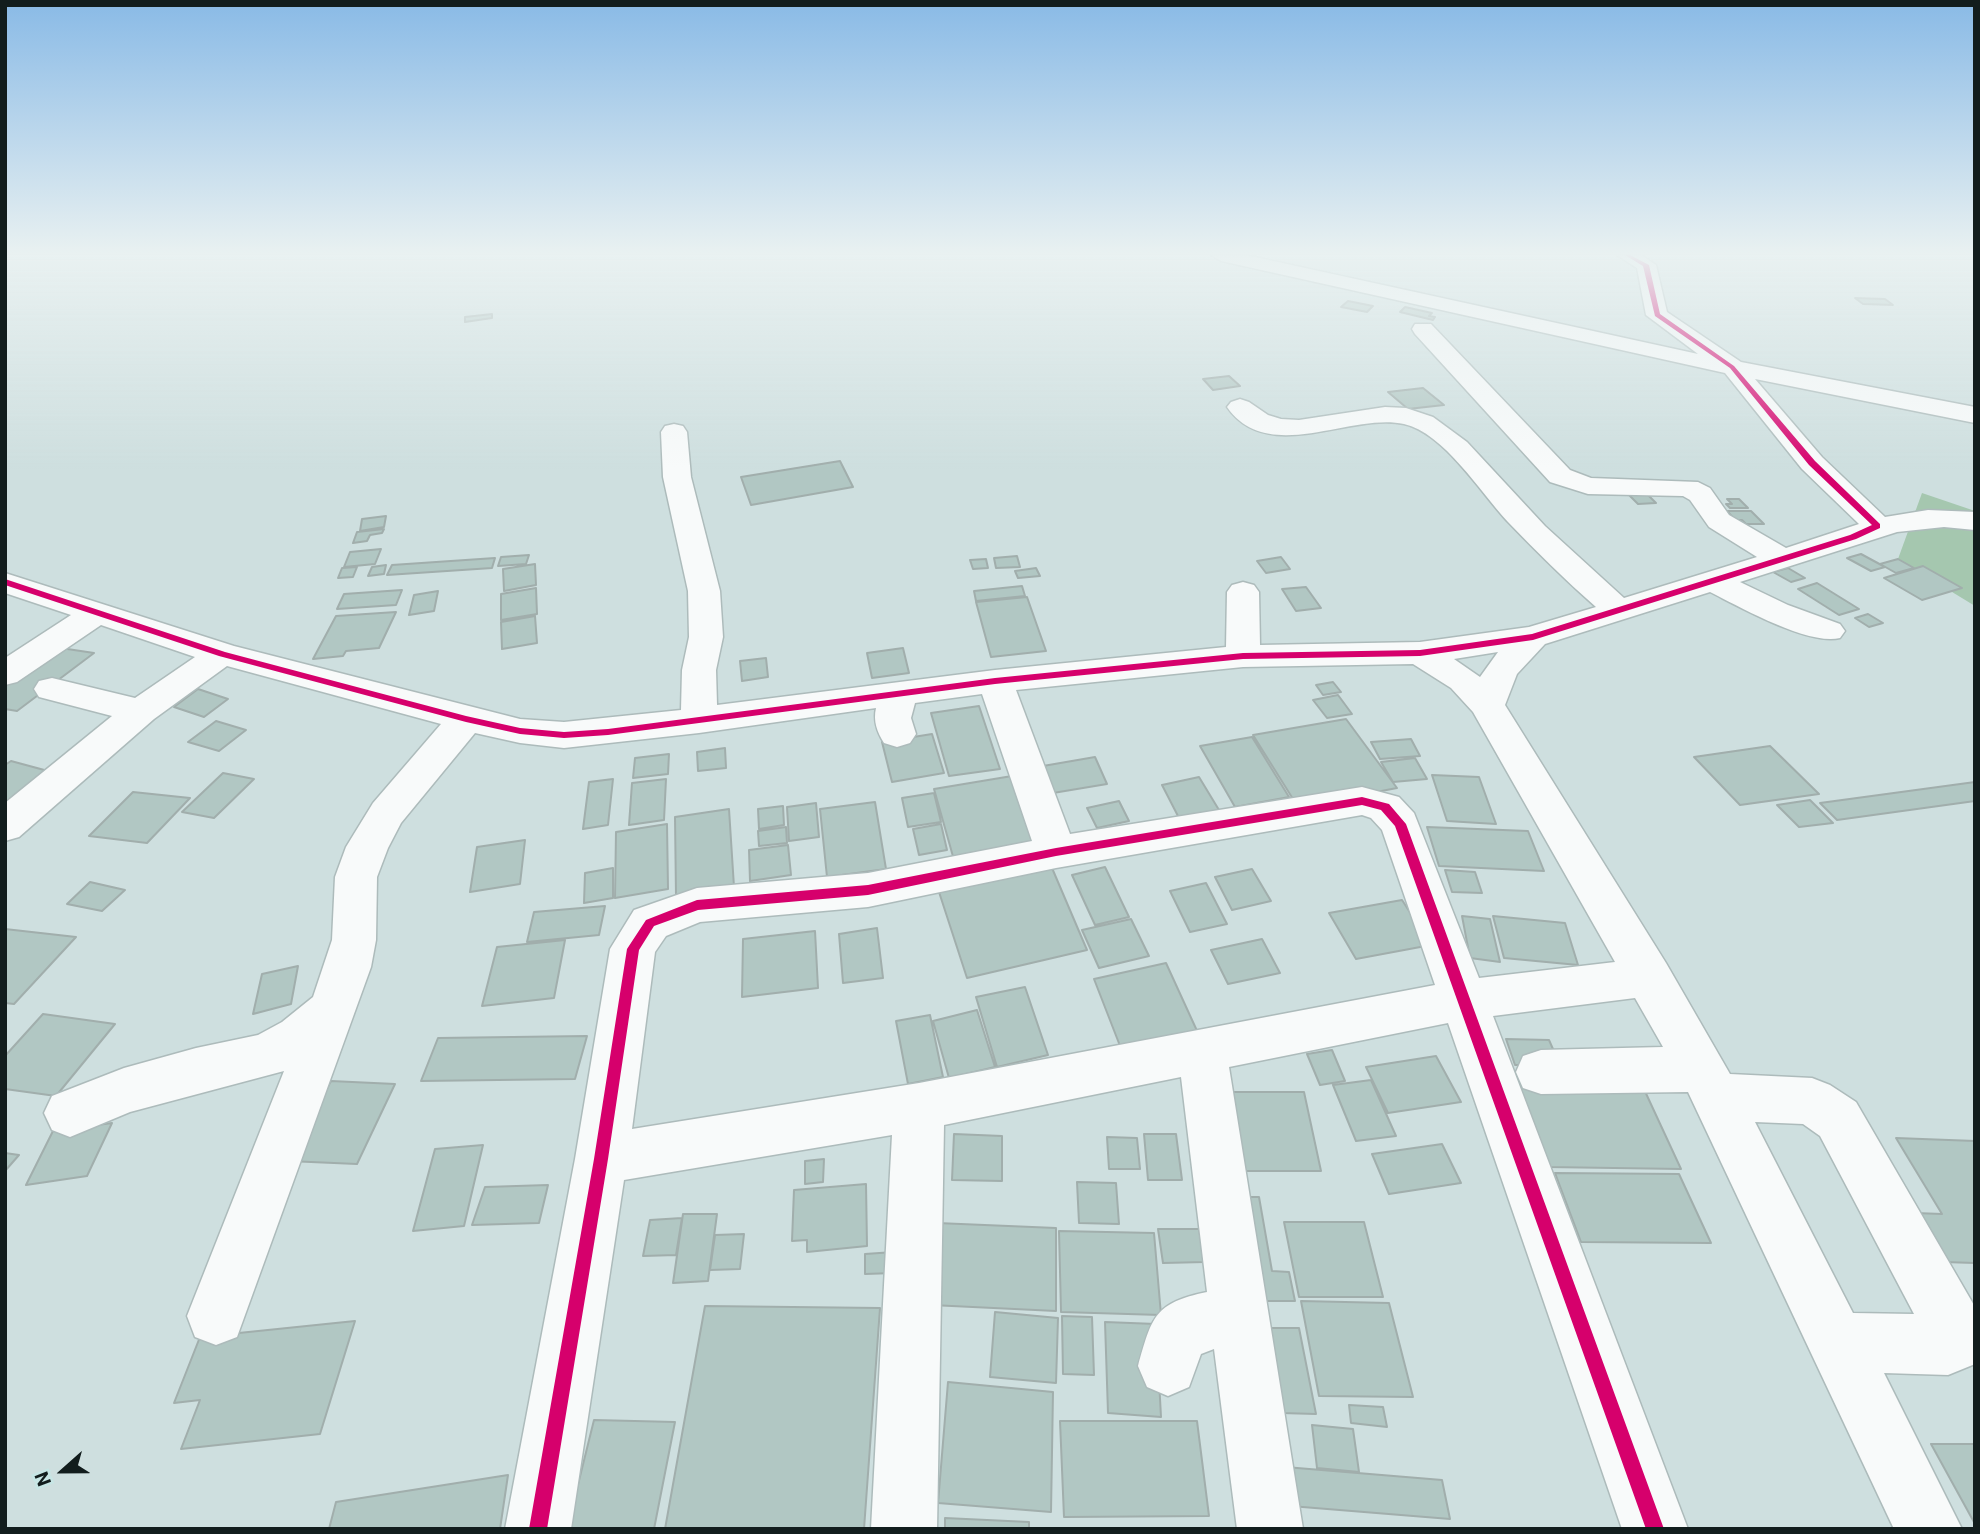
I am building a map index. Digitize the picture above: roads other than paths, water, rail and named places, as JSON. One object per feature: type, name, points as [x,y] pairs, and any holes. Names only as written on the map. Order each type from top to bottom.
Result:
[{"type":"street","points":[[1539,327],[1652,352],[1724,361],[1975,404]]},
{"type":"street","points":[[1574,327],[1975,415]]},
{"type":"street","points":[[1674,327],[1724,361],[1812,463],[1877,526]]},
{"type":"street","points":[[1423,329],[1560,476],[1588,486],[1688,488],[1700,494],[1719,521],[1781,558]]},
{"type":"street","points":[[1240,407],[1262,422],[1280,426],[1297,427],[1373,416],[1406,416],[1424,421],[1454,446],[1546,546],[1619,610]]},
{"type":"street","points":[[674,432],[677,477],[704,591],[706,637],[699,670],[699,720]]},
{"type":"street","points":[[5,582],[222,654],[466,719],[520,731],[564,735],[995,681],[1243,656],[1420,653],[1533,637],[1853,537],[1877,526],[1957,518],[1975,521]]},
{"type":"street","points":[[1710,580],[1776,612],[1828,631]]},
{"type":"street","points":[[1243,592],[1243,656]]},
{"type":"street","points":[[5,674],[96,613]]},
{"type":"street","points":[[1487,705],[1493,680],[1504,664],[1533,637]]},
{"type":"street","points":[[1420,653],[1463,680],[1487,705],[1650,977],[1709,1083],[1929,1529]]},
{"type":"street","points":[[5,826],[141,711],[222,654]]},
{"type":"street","points":[[995,681],[1056,852]]},
{"type":"street","points":[[52,689],[141,711]]},
{"type":"street","points":[[897,734],[891,719],[893,707],[902,694]]},
{"type":"street","points":[[216,1316],[348,967],[354,940],[356,877],[367,846],[387,813],[466,719]]},
{"type":"street","points":[[538,1529],[601,1159],[633,949],[650,923],[697,905],[867,890],[1056,852],[1362,801],[1385,807],[1400,824],[1461,1000],[1655,1529]]},
{"type":"street","points":[[601,1159],[919,1107],[1461,1000],[1650,977]]},
{"type":"street","points":[[70,1113],[124,1091],[196,1070],[267,1055],[299,1037],[330,1011]]},
{"type":"street","points":[[1202,1051],[1270,1529]]},
{"type":"street","points":[[1541,1072],[1709,1083],[1812,1101],[1838,1119],[1958,1334],[1956,1342],[1948,1345],[1839,1342]]},
{"type":"street","points":[[904,1529],[919,1107]]},
{"type":"street","points":[[1168,1366],[1176,1336],[1191,1325],[1240,1314]]}]
